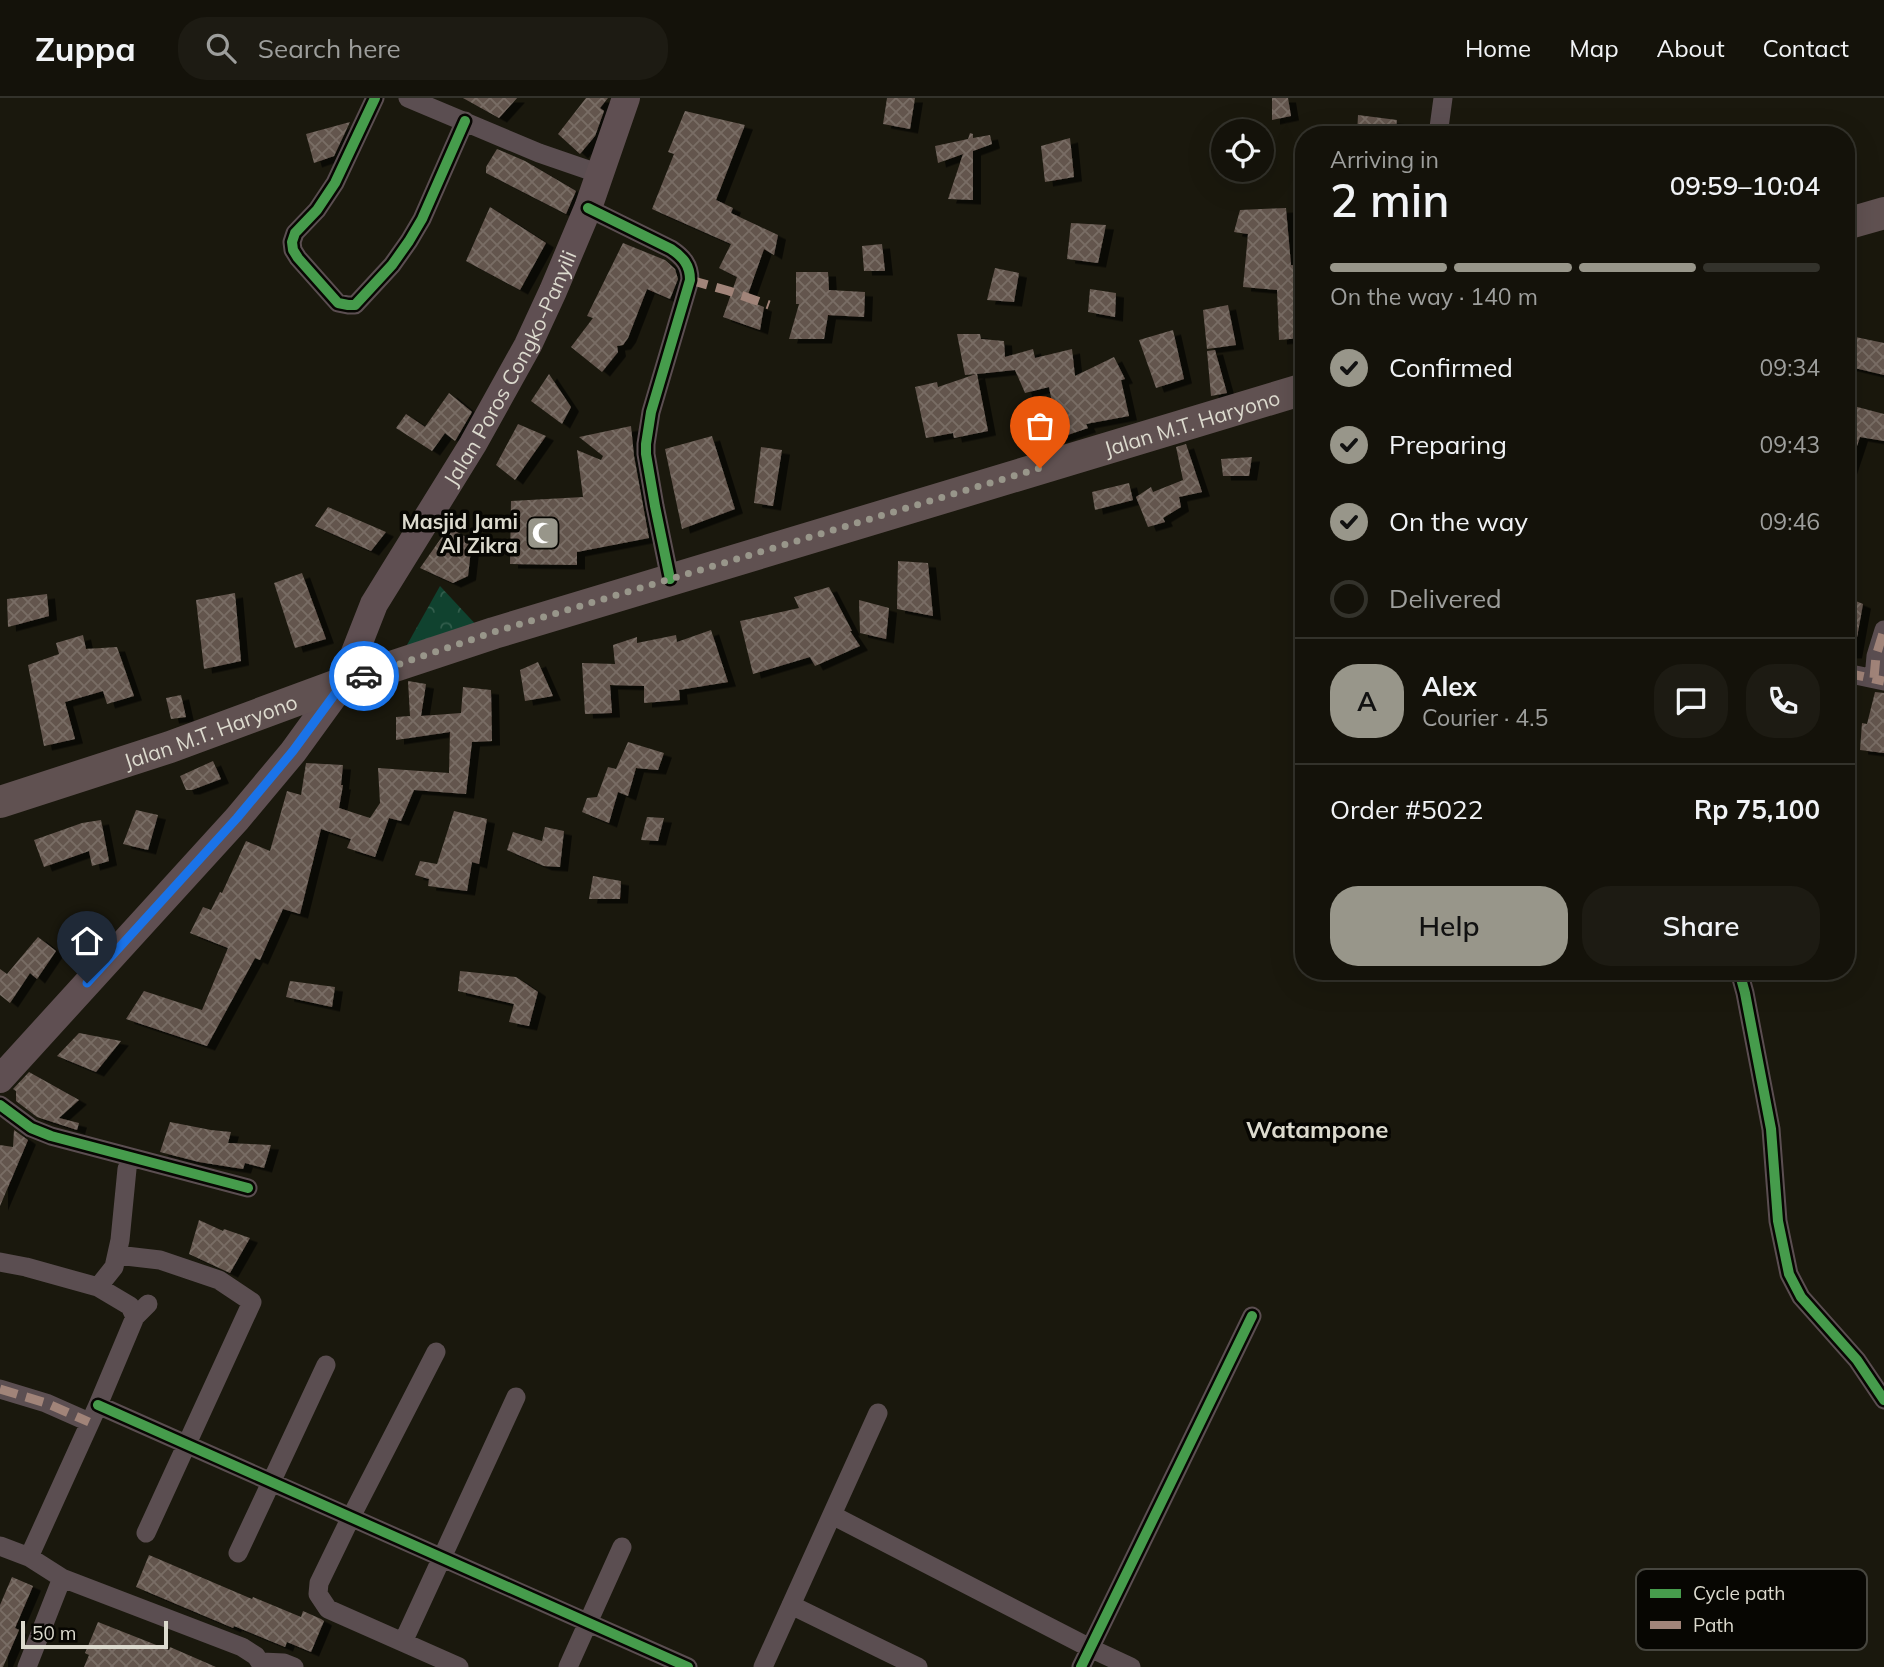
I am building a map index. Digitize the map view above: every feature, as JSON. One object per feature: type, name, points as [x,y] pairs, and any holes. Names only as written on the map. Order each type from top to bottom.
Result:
[{"type":"highway","points":[[1855,221],[1884,213]]},
{"type":"highway","name":"Jalan M.T. Haryono","points":[[0,802],[170,747],[343,683],[494,632],[1295,391]]},
{"type":"main road","name":"Jalan Poros Congko-Panyili","points":[[0,1079],[237,818],[293,751],[343,683],[374,604],[473,444],[528,345],[588,208],[626,98]]},
{"type":"street","points":[[375,98],[335,183],[317,209],[295,233],[292,242],[298,258],[338,303],[348,306],[355,305],[365,296],[402,252],[422,219],[465,121]]},
{"type":"street","points":[[408,98],[540,153],[600,174]]},
{"type":"street","points":[[1434,98],[1443,98],[1439,126]]},
{"type":"street","points":[[588,208],[671,249],[689,268],[690,280],[651,412],[646,444],[670,579]]},
{"type":"street","points":[[1855,675],[1879,679],[1876,656],[1884,630]]},
{"type":"street","points":[[1741,980],[1771,1129],[1778,1221],[1789,1275],[1801,1297],[1857,1360],[1884,1400]]},
{"type":"street","points":[[0,1105],[32,1128],[51,1136],[248,1188]]},
{"type":"street","points":[[99,1287],[114,1267],[117,1255],[127,1169]]},
{"type":"street","points":[[117,1255],[160,1260],[219,1280],[251,1302],[146,1533]]},
{"type":"street","points":[[0,1262],[99,1287],[141,1311],[29,1557]]},
{"type":"street","points":[[1081,1667],[1252,1316]]},
{"type":"street","points":[[436,1352],[351,1517],[319,1583],[318,1594],[328,1609],[459,1667]]},
{"type":"street","points":[[238,1553],[326,1365]]},
{"type":"street","points":[[0,1389],[94,1414],[186,1444],[688,1667]]},
{"type":"street","points":[[403,1642],[516,1397]]},
{"type":"street","points":[[763,1667],[878,1413]]},
{"type":"street","points":[[832,1515],[1131,1667]]},
{"type":"street","points":[[0,1546],[29,1557],[62,1578],[242,1647],[256,1656],[262,1665],[284,1663],[294,1667]]},
{"type":"street","points":[[568,1667],[622,1547]]},
{"type":"street","points":[[27,1667],[62,1578]]},
{"type":"street","points":[[791,1605],[918,1667]]},
{"type":"green space","points":[[440,586],[480,629],[403,652]]},
{"type":"building","points":[[463,98],[517,98],[499,118]]},
{"type":"building","points":[[586,98],[608,98],[600,108],[604,111],[595,136],[580,154],[558,134]]},
{"type":"building","points":[[887,98],[915,98],[910,129],[883,124]]},
{"type":"building","points":[[1272,98],[1288,98],[1291,116],[1272,119]]},
{"type":"building","points":[[685,111],[745,125],[716,200],[733,208],[731,213],[778,235],[774,255],[764,249],[746,300],[764,307],[760,330],[723,317],[737,277],[719,268],[731,244],[652,209],[674,154],[668,152]]},
{"type":"building","points":[[1358,115],[1397,120],[1396,126],[1357,126]]},
{"type":"building","points":[[350,122],[334,156],[314,163],[306,134]]},
{"type":"building","points":[[970,133],[973,138],[990,135],[992,144],[973,151],[973,200],[948,199],[963,154],[938,163],[935,146],[968,139]]},
{"type":"building","points":[[1070,138],[1074,177],[1045,182],[1041,146]]},
{"type":"building","points":[[497,149],[525,161],[576,191],[566,214],[486,173],[486,167]]},
{"type":"building","points":[[490,207],[546,243],[520,290],[466,261]]},
{"type":"building","points":[[1286,208],[1291,265],[1295,265],[1295,338],[1279,340],[1277,290],[1243,287],[1248,234],[1234,232],[1240,210]]},
{"type":"building","points":[[1071,223],[1106,225],[1098,263],[1067,259]]},
{"type":"building","points":[[623,243],[665,260],[675,269],[678,279],[670,299],[647,289],[628,338],[623,345],[617,346],[618,352],[602,372],[571,347],[593,318],[587,316]]},
{"type":"building","points":[[882,244],[885,271],[864,271],[862,246]]},
{"type":"building","points":[[995,268],[1019,273],[1014,302],[987,300]]},
{"type":"building","points":[[796,272],[828,272],[829,290],[865,292],[864,317],[828,315],[824,339],[789,339],[799,304],[796,304]]},
{"type":"building","points":[[1090,289],[1116,293],[1115,317],[1088,312]]},
{"type":"building","points":[[1228,305],[1236,345],[1207,349],[1203,310]]},
{"type":"building","points":[[1173,330],[1184,379],[1156,388],[1139,340]]},
{"type":"building","points":[[957,334],[980,334],[981,339],[1004,341],[1005,357],[1033,349],[1035,358],[1072,349],[1075,376],[1114,357],[1125,379],[1121,380],[1129,416],[1086,424],[1088,428],[1056,439],[1051,424],[1056,423],[1049,387],[1025,393],[1015,370],[977,374],[988,431],[954,438],[953,433],[926,438],[915,387],[937,382],[938,387],[976,374],[965,375]]},
{"type":"building","points":[[1855,337],[1884,343],[1884,375],[1855,368]]},
{"type":"building","points":[[1215,350],[1227,393],[1211,396],[1207,351]]},
{"type":"building","points":[[549,374],[571,407],[562,424],[531,401]]},
{"type":"building","points":[[449,393],[472,412],[455,441],[445,433],[432,451],[396,428],[406,414],[425,427]]},
{"type":"building","points":[[1855,406],[1884,414],[1884,441],[1860,437],[1855,452]]},
{"type":"building","points":[[518,424],[546,436],[515,480],[496,465]]},
{"type":"building","points":[[631,426],[649,538],[577,552],[577,565],[510,564],[511,501],[583,497],[577,450],[601,460],[603,456],[579,437]]},
{"type":"building","points":[[712,436],[735,509],[682,529],[665,449]]},
{"type":"building","points":[[1186,444],[1202,492],[1179,497],[1181,507],[1163,518],[1165,522],[1148,527],[1136,497],[1151,487],[1153,492],[1183,480],[1176,447]]},
{"type":"building","points":[[761,447],[782,450],[773,506],[754,503]]},
{"type":"building","points":[[1252,457],[1249,476],[1223,476],[1221,459]]},
{"type":"building","points":[[1129,483],[1133,500],[1095,510],[1092,492]]},
{"type":"building","points":[[328,507],[386,532],[371,551],[315,526]]},
{"type":"building","points":[[449,527],[472,541],[468,576],[453,583],[420,568]]},
{"type":"building","points":[[898,561],[928,563],[933,616],[897,609]]},
{"type":"building","points":[[302,573],[326,639],[295,648],[274,583]]},
{"type":"building","points":[[829,587],[860,646],[815,666],[810,657],[753,674],[740,621],[799,608],[794,597]]},
{"type":"building","points":[[235,593],[241,661],[204,669],[196,600]]},
{"type":"building","points":[[47,594],[49,616],[8,627],[7,599]]},
{"type":"building","points":[[859,600],[889,608],[886,639],[860,633]]},
{"type":"building","points":[[1855,601],[1863,604],[1855,648]]},
{"type":"building","points":[[711,630],[728,682],[679,690],[680,700],[644,703],[644,686],[610,685],[612,713],[585,714],[582,663],[615,664],[613,645],[637,637],[637,643],[676,635],[677,642]]},
{"type":"building","points":[[83,635],[86,649],[117,647],[134,696],[107,704],[103,691],[65,702],[75,739],[44,746],[28,665],[59,654],[56,643]]},
{"type":"building","points":[[538,662],[553,696],[525,701],[520,670]]},
{"type":"building","points":[[408,681],[426,684],[421,716],[461,713],[463,687],[491,690],[492,741],[472,742],[466,794],[414,790],[401,821],[389,818],[375,857],[347,848],[351,839],[321,829],[300,914],[283,909],[260,960],[255,958],[207,1046],[126,1019],[144,991],[202,1010],[228,948],[190,933],[203,907],[211,910],[220,892],[222,893],[246,841],[270,851],[287,791],[301,795],[306,763],[343,765],[339,808],[370,818],[380,803],[378,768],[449,773],[450,732],[396,740],[396,717],[410,716]]},
{"type":"building","points":[[1875,692],[1884,693],[1884,753],[1860,750],[1862,723],[1867,724]]},
{"type":"building","points":[[181,695],[186,717],[171,719],[166,698]]},
{"type":"building","points":[[628,742],[664,753],[658,770],[636,768],[628,796],[618,792],[609,823],[582,812],[587,798],[597,797],[608,767],[616,769]]},
{"type":"building","points":[[213,761],[221,779],[186,790],[180,776]]},
{"type":"building","points":[[136,810],[158,815],[148,850],[123,844]]},
{"type":"building","points":[[454,811],[487,819],[479,864],[472,862],[467,891],[428,886],[429,879],[415,875],[420,861],[437,864]]},
{"type":"building","points":[[647,817],[664,818],[658,841],[641,840]]},
{"type":"building","points":[[101,820],[109,861],[92,866],[89,851],[44,867],[34,840],[82,823]]},
{"type":"building","points":[[545,827],[564,831],[560,867],[544,866],[507,850],[513,832],[542,841]]},
{"type":"building","points":[[593,876],[621,881],[620,899],[589,899]]},
{"type":"building","points":[[38,937],[56,951],[37,979],[30,973],[10,1003],[0,995],[0,969],[7,974]]},
{"type":"building","points":[[460,971],[516,977],[538,992],[529,1026],[509,1022],[514,1004],[458,991]]},
{"type":"building","points":[[290,981],[335,987],[332,1007],[286,997]]},
{"type":"building","points":[[79,1033],[121,1041],[96,1072],[57,1056]]},
{"type":"building","points":[[29,1072],[79,1100],[59,1118],[79,1123],[77,1130],[37,1117],[16,1101],[16,1091],[13,1089]]},
{"type":"building","points":[[170,1122],[231,1132],[228,1143],[271,1145],[264,1168],[245,1163],[243,1169],[230,1167],[160,1152]]},
{"type":"building","points":[[14,1130],[28,1140],[0,1206],[0,1145],[13,1147]]},
{"type":"building","points":[[199,1220],[223,1231],[224,1229],[250,1238],[230,1273],[189,1254]]},
{"type":"building","points":[[149,1555],[252,1599],[253,1597],[301,1617],[303,1611],[321,1619],[324,1621],[311,1652],[287,1642],[285,1647],[234,1626],[233,1628],[136,1587]]},
{"type":"building","points":[[12,1577],[33,1586],[15,1628],[19,1630],[3,1667],[0,1667],[0,1605]]},
{"type":"building","points":[[98,1622],[169,1650],[170,1647],[216,1667],[84,1667],[89,1655],[85,1653]]},
{"type":"marked path","points":[[690,280],[769,305]]},
{"type":"marked path","points":[[1874,678],[1876,656],[1884,630]]},
{"type":"marked path","points":[[1855,675],[1884,681]]},
{"type":"marked path","points":[[0,1389],[46,1403],[89,1422]]},
{"type":"cycle path","points":[[375,98],[335,183],[317,210],[295,233],[292,242],[298,258],[338,303],[355,305],[392,265],[409,241],[422,219],[465,121]]},
{"type":"cycle path","points":[[588,208],[671,249],[682,258],[689,270],[690,280],[651,412],[646,444],[670,579]]},
{"type":"cycle path","points":[[1741,980],[1771,1129],[1778,1221],[1789,1274],[1801,1297],[1857,1360],[1884,1400]]},
{"type":"cycle path","points":[[0,1105],[31,1128],[51,1136],[248,1188]]},
{"type":"cycle path","points":[[1081,1667],[1252,1316]]},
{"type":"cycle path","points":[[98,1405],[688,1667]]},
{"type":"way so far","points":[[364,676],[494,632],[1040,468]]},
{"type":"place","name":"Masjid Jami Al Zikra","points":[[543,533]]},
{"type":"district","name":"Watampone","points":[[1317,1129]]},
{"type":"route","points":[[87,983],[237,818],[293,751],[343,683],[364,676]]}]
